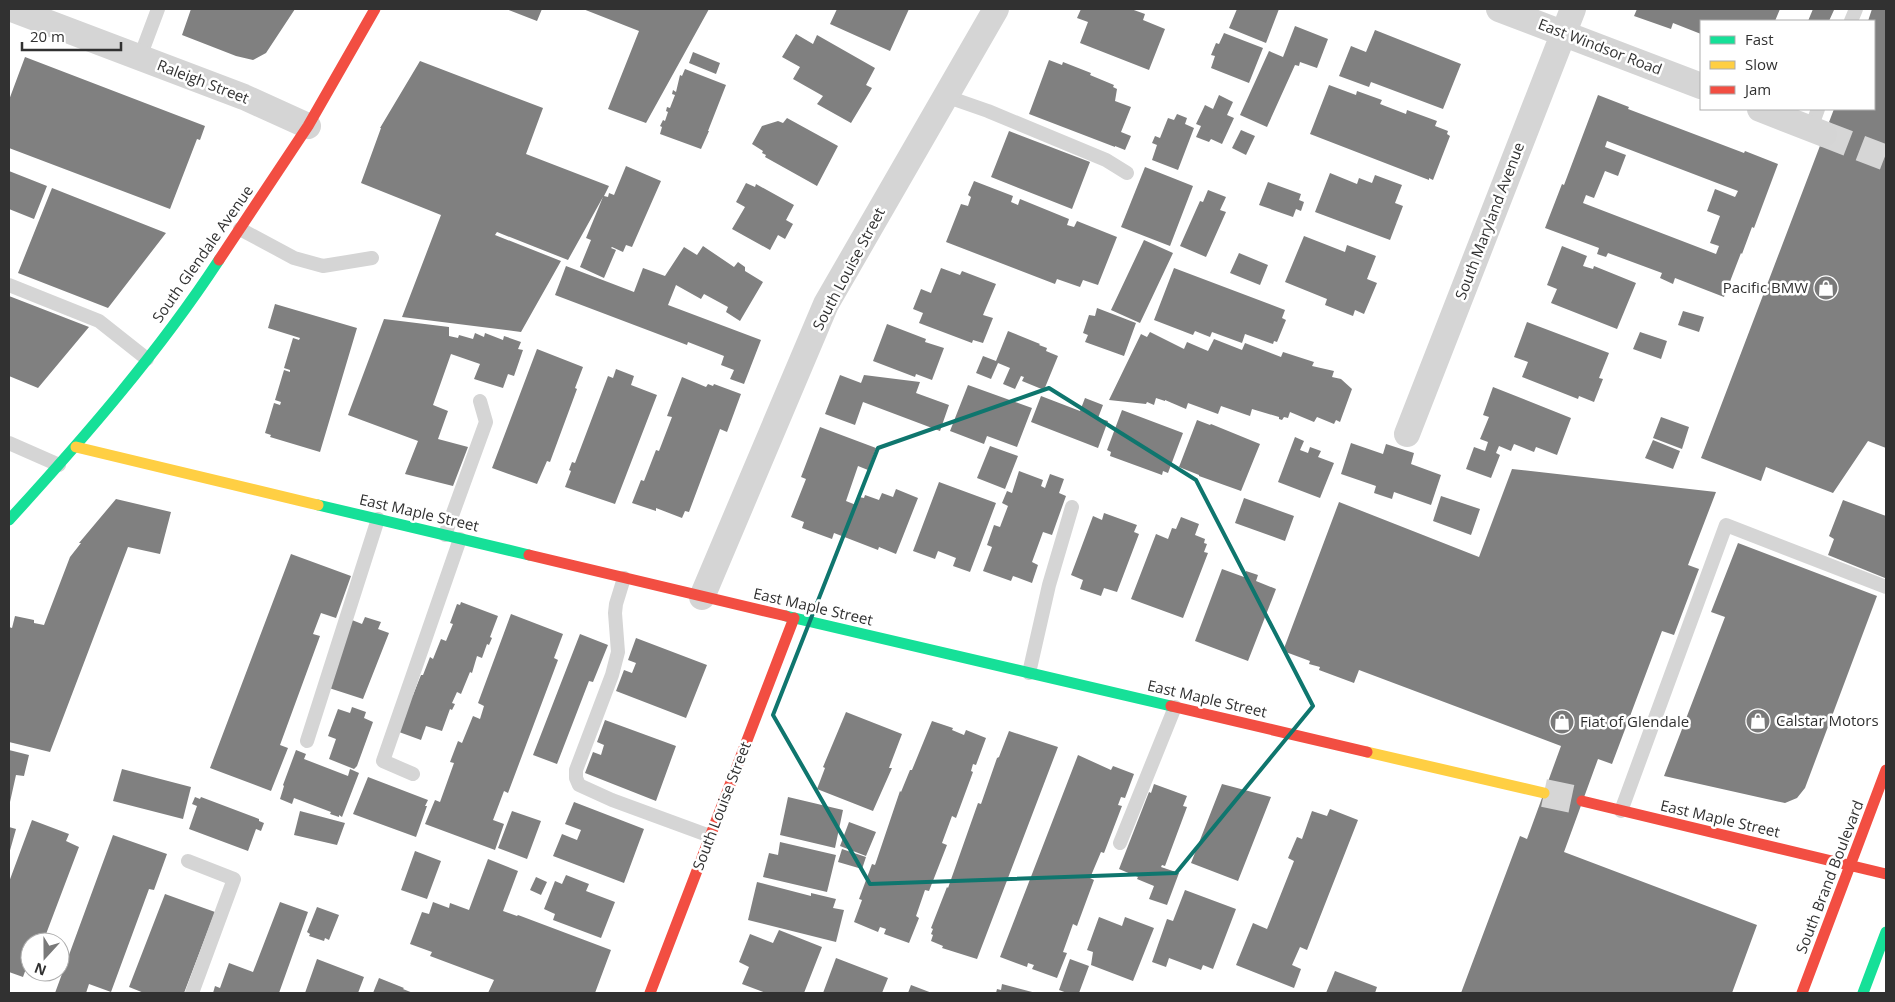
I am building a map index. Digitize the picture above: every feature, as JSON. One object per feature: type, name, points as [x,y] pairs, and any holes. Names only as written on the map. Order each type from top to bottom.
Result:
[{"type":"street","name":"Raleigh Street","points":[[12,9],[244,97],[308,126]]},
{"type":"street","name":"South Glendale Avenue","points":[[9,520],[76,447],[193,300],[308,126],[375,9]]},
{"type":"street","name":"South Louise Street","points":[[702,597],[826,304],[996,9]]},
{"type":"street","name":"East Windsor Road","points":[[1500,9],[1700,86]]},
{"type":"street","name":"South Maryland Avenue","points":[[1407,434],[1573,9]]},
{"type":"street","points":[[1764,110],[1818,124]]},
{"type":"street","name":"East Maple Street","points":[[76,447],[702,597],[1544,794]]},
{"type":"street","name":"South Louise Street","points":[[650,993],[794,618]]},
{"type":"street","name":"South Brand Boulevard","points":[[1802,993],[1886,770]]},
{"type":"street","name":"East Maple Street","points":[[1582,801],[1886,874]]},
{"type":"street","points":[[1863,993],[1886,932]]},
{"type":"lane","points":[[140,57],[158,9]]},
{"type":"lane","points":[[946,96],[988,111],[1106,160],[1127,173]]},
{"type":"lane","points":[[240,229],[294,258],[323,266],[372,258]]},
{"type":"lane","points":[[9,284],[99,321],[147,359]]},
{"type":"lane","points":[[445,535],[486,422],[480,401]]},
{"type":"lane","points":[[9,443],[59,465]]},
{"type":"lane","points":[[1029,673],[1049,585],[1072,507]]},
{"type":"lane","points":[[307,741],[378,519]]},
{"type":"lane","points":[[1621,811],[1726,525],[1886,587]]},
{"type":"lane","points":[[413,774],[383,761],[460,539]]},
{"type":"lane","points":[[624,578],[615,613],[618,652],[612,675],[576,770],[576,778],[579,785],[612,800],[710,836]]},
{"type":"lane","points":[[1120,843],[1175,707]]},
{"type":"lane","points":[[188,861],[234,879],[192,993]]},
{"type":"highlighted area","points":[[1049,388],[1196,480],[1313,706],[1176,873],[870,884],[773,715],[878,448]]},
{"type":"building","points":[[191,9],[295,9],[266,53],[253,60],[236,56],[182,35]]},
{"type":"building","points":[[506,9],[542,9],[537,21]]},
{"type":"building","points":[[583,9],[709,9],[646,123],[608,109],[639,31]]},
{"type":"building","points":[[837,9],[909,9],[890,51],[830,24]]},
{"type":"building","points":[[1081,9],[1131,9],[1145,14],[1143,20],[1165,29],[1149,70],[1080,43],[1088,22],[1077,18]]},
{"type":"building","points":[[1237,9],[1279,9],[1266,43],[1229,28]]},
{"type":"building","points":[[1637,9],[1780,9],[1775,20],[1700,20],[1700,34],[1673,23],[1671,29],[1634,16]]},
{"type":"building","points":[[1813,9],[1834,10],[1829,20],[1808,20]]},
{"type":"building","name":"Pacific BMW","points":[[1872,9],[1886,9],[1886,448],[1868,441],[1833,493],[1766,467],[1761,481],[1701,458],[1834,110],[1875,110],[1875,20],[1868,20]]},
{"type":"building","points":[[1295,26],[1328,39],[1317,68],[1300,62],[1299,66],[1295,65],[1267,127],[1240,115],[1269,51],[1283,57]]},
{"type":"building","points":[[1375,30],[1461,64],[1443,109],[1371,82],[1369,87],[1339,76],[1351,46],[1366,52]]},
{"type":"building","points":[[1224,33],[1263,48],[1249,83],[1211,68],[1215,56],[1211,55],[1216,43],[1219,44]]},
{"type":"building","points":[[796,34],[813,44],[817,35],[875,68],[866,85],[872,88],[851,123],[817,104],[823,96],[793,79],[800,67],[782,57]]},
{"type":"building","points":[[693,52],[720,63],[716,74],[689,63]]},
{"type":"building","points":[[25,57],[205,126],[200,140],[197,139],[170,209],[9,148],[9,100]]},
{"type":"building","points":[[1049,60],[1062,65],[1063,62],[1114,85],[1113,87],[1117,89],[1115,101],[1131,107],[1121,132],[1131,136],[1125,150],[1029,114]]},
{"type":"building","points":[[420,61],[543,108],[526,154],[609,186],[604,196],[608,197],[609,193],[614,195],[626,166],[661,181],[632,247],[626,245],[623,252],[611,248],[616,250],[604,278],[580,267],[591,240],[586,238],[603,197],[568,260],[497,232],[495,235],[561,261],[521,332],[402,317],[441,215],[361,183],[380,128]]},
{"type":"building","points":[[685,69],[726,85],[701,149],[660,134],[662,127],[660,126],[663,120],[665,121],[668,112],[666,111],[667,107],[670,108],[675,95],[672,94],[673,90],[676,92],[680,75],[682,76]]},
{"type":"building","points":[[1329,85],[1356,95],[1357,91],[1382,100],[1380,104],[1406,114],[1407,110],[1437,121],[1435,126],[1448,131],[1447,134],[1450,136],[1433,180],[1310,134]]},
{"type":"building","points":[[1219,95],[1233,102],[1227,115],[1234,118],[1222,144],[1211,139],[1209,142],[1196,137],[1201,126],[1196,124],[1205,105],[1213,109]]},
{"type":"building","points":[[1598,95],[1629,107],[1628,109],[1778,164],[1754,228],[1752,227],[1724,297],[1675,278],[1673,284],[1660,278],[1662,273],[1608,253],[1606,257],[1597,254],[1599,248],[1545,228],[1562,184],[1564,185]],"holes":[[[1607,141],[1738,191],[1735,197],[1715,189],[1707,211],[1720,216],[1710,243],[1719,246],[1716,254],[1583,203],[1586,195],[1594,198],[1605,171],[1618,176],[1626,155],[1605,147]]]},
{"type":"building","points":[[1177,114],[1187,118],[1185,124],[1194,128],[1178,170],[1152,160],[1157,145],[1152,143],[1155,136],[1160,138],[1168,118],[1174,120]]},
{"type":"building","points":[[787,118],[838,146],[817,186],[765,157],[766,155],[762,153],[763,151],[752,144],[762,126],[778,121],[783,123]]},
{"type":"building","points":[[1241,130],[1255,136],[1246,155],[1232,148]]},
{"type":"building","points":[[1009,131],[1090,162],[1072,209],[991,177]]},
{"type":"building","points":[[1145,167],[1193,186],[1170,246],[1121,227]]},
{"type":"building","points":[[9,171],[47,186],[34,219],[9,209]]},
{"type":"building","points":[[1330,173],[1357,184],[1359,178],[1372,183],[1375,175],[1402,185],[1395,203],[1403,206],[1390,240],[1315,212]]},
{"type":"building","points":[[974,181],[1013,196],[1011,202],[1018,205],[1020,199],[1069,219],[1067,225],[1074,227],[1077,221],[1117,237],[1098,285],[1083,280],[1080,287],[1057,279],[1055,284],[946,242],[961,204],[968,206],[971,197],[968,195]]},
{"type":"building","points":[[1268,182],[1301,194],[1299,200],[1304,202],[1301,211],[1296,209],[1293,217],[1259,205]]},
{"type":"building","points":[[746,183],[755,187],[756,184],[794,205],[786,220],[793,224],[785,239],[778,235],[770,250],[732,229],[745,207],[736,202]]},
{"type":"building","points":[[52,188],[166,233],[108,308],[18,273]]},
{"type":"building","points":[[1208,190],[1226,197],[1220,210],[1226,212],[1206,257],[1180,246],[1200,201],[1203,202]]},
{"type":"building","points":[[1304,236],[1345,252],[1347,245],[1376,256],[1367,279],[1377,283],[1364,314],[1355,310],[1353,316],[1325,305],[1327,299],[1285,282]]},
{"type":"building","points":[[1144,240],[1173,253],[1140,323],[1111,310]]},
{"type":"building","points":[[703,246],[734,267],[738,262],[745,267],[745,271],[763,282],[740,321],[726,312],[728,307],[704,294],[701,299],[676,285],[668,305],[761,340],[744,384],[730,379],[734,370],[721,365],[724,356],[688,342],[687,345],[555,295],[566,266],[634,292],[643,268],[665,276],[684,247],[697,255]]},
{"type":"building","points":[[1562,246],[1587,256],[1583,266],[1593,269],[1594,266],[1636,283],[1617,329],[1551,303],[1557,289],[1547,285]]},
{"type":"building","points":[[1239,253],[1268,265],[1260,285],[1230,273]]},
{"type":"building","points":[[941,268],[960,275],[962,271],[996,284],[983,315],[993,318],[983,343],[973,340],[972,343],[919,323],[923,313],[913,309],[921,289],[931,293]]},
{"type":"building","points":[[1174,268],[1285,310],[1282,318],[1286,320],[1277,342],[1274,341],[1273,344],[1245,334],[1242,343],[1212,332],[1210,337],[1195,331],[1193,335],[1154,320]]},
{"type":"building","points":[[9,296],[89,327],[38,388],[9,376]]},
{"type":"building","points":[[275,304],[357,328],[320,452],[270,437],[271,435],[265,433],[274,403],[280,405],[281,402],[275,400],[284,370],[290,372],[290,370],[284,368],[293,338],[299,340],[300,338],[268,328]]},
{"type":"building","points":[[1097,308],[1136,323],[1124,356],[1085,342],[1088,335],[1083,333],[1089,315],[1095,316]]},
{"type":"building","points":[[1683,311],[1704,317],[1699,332],[1678,325]]},
{"type":"building","points":[[384,319],[449,327],[449,336],[458,338],[459,335],[473,339],[475,333],[484,337],[485,333],[503,340],[504,336],[521,342],[518,349],[523,350],[514,376],[508,374],[503,388],[474,379],[480,364],[451,354],[433,405],[448,411],[438,439],[468,447],[453,486],[405,474],[418,441],[348,415]]},
{"type":"building","points":[[1527,322],[1609,353],[1599,378],[1603,379],[1594,402],[1579,396],[1578,399],[1522,377],[1528,362],[1514,357]]},
{"type":"building","points":[[887,324],[926,339],[925,342],[944,348],[932,380],[916,374],[915,377],[873,361]]},
{"type":"building","points":[[1008,331],[1040,344],[1047,348],[1046,351],[1058,356],[1044,390],[1022,381],[1024,377],[1021,376],[1015,389],[1003,384],[1010,368],[998,363],[991,379],[976,373],[983,356],[996,361]]},
{"type":"building","points":[[1150,332],[1184,349],[1187,342],[1208,351],[1214,339],[1242,350],[1245,343],[1281,357],[1283,352],[1314,362],[1312,366],[1334,371],[1332,377],[1341,379],[1352,389],[1340,422],[1336,420],[1334,424],[1317,417],[1314,422],[1290,412],[1288,418],[1284,417],[1282,420],[1279,417],[1252,409],[1250,416],[1221,406],[1218,414],[1188,403],[1186,409],[1156,398],[1154,405],[1147,402],[1146,404],[1109,400],[1141,334],[1147,337]]},
{"type":"building","points":[[1640,332],[1667,341],[1661,359],[1633,349]]},
{"type":"building","points":[[537,349],[583,367],[575,388],[577,389],[550,462],[547,461],[537,484],[492,468]]},
{"type":"building","points":[[616,369],[634,376],[631,385],[657,395],[615,504],[565,487],[572,462],[575,463],[608,376],[613,378]]},
{"type":"building","points":[[840,375],[861,383],[864,375],[920,382],[916,393],[949,405],[940,431],[863,402],[855,425],[825,414]]},
{"type":"building","points":[[682,377],[706,387],[708,384],[713,386],[714,384],[741,394],[727,432],[720,429],[689,512],[685,511],[682,518],[656,508],[656,511],[632,503],[641,480],[644,481],[656,450],[659,451],[672,417],[667,416]]},
{"type":"building","points":[[968,385],[1032,408],[1017,447],[987,436],[984,444],[950,431]]},
{"type":"building","points":[[1493,387],[1571,418],[1557,455],[1536,447],[1534,452],[1514,444],[1511,451],[1499,446],[1496,453],[1500,455],[1491,478],[1466,469],[1474,447],[1485,451],[1488,442],[1480,439],[1489,417],[1483,415]]},
{"type":"building","points":[[1041,396],[1080,411],[1085,398],[1103,405],[1098,418],[1108,421],[1098,448],[1031,422]]},
{"type":"building","points":[[1122,410],[1183,433],[1168,473],[1163,471],[1162,475],[1110,456],[1111,452],[1107,450]]},
{"type":"building","points":[[1661,417],[1689,427],[1682,449],[1653,438]]},
{"type":"building","points":[[1197,420],[1260,444],[1241,491],[1179,467]]},
{"type":"building","points":[[820,427],[876,448],[868,470],[858,466],[846,501],[856,505],[859,497],[864,498],[865,495],[879,500],[882,493],[893,497],[896,489],[918,498],[896,554],[879,547],[878,550],[834,533],[832,539],[802,528],[804,522],[791,517],[806,479],[801,477]]},
{"type":"building","points":[[1295,437],[1304,441],[1300,450],[1308,453],[1310,447],[1321,451],[1318,457],[1334,463],[1320,498],[1278,482]]},
{"type":"building","points":[[1653,440],[1680,451],[1673,469],[1645,458]]},
{"type":"building","points":[[1351,443],[1383,454],[1386,444],[1414,453],[1411,464],[1441,475],[1431,505],[1394,492],[1392,499],[1374,493],[1376,486],[1341,474]]},
{"type":"building","points":[[990,446],[1018,456],[1005,489],[977,478]]},
{"type":"building","name":"Fiat of Glendale","points":[[1512,469],[1716,492],[1688,565],[1699,569],[1674,635],[1662,631],[1612,764],[1598,759],[1564,852],[1757,925],[1732,993],[1461,993],[1520,836],[1527,839],[1561,746],[1359,670],[1354,683],[1319,670],[1320,667],[1309,664],[1310,661],[1283,651],[1339,502],[1479,557]]},
{"type":"building","points":[[1019,471],[1043,480],[1041,486],[1045,488],[1050,474],[1064,479],[1059,493],[1066,496],[1052,535],[1043,532],[1032,562],[1038,565],[1032,583],[1013,576],[1011,581],[983,571],[992,547],[987,545],[994,525],[1000,527],[1008,506],[1002,503],[1007,491],[1012,493]]},
{"type":"building","points":[[939,482],[996,503],[970,572],[953,566],[956,558],[938,551],[935,559],[913,551]]},
{"type":"building","points":[[1441,496],[1480,509],[1471,535],[1433,521]]},
{"type":"building","points":[[1244,498],[1294,516],[1285,541],[1235,523]]},
{"type":"building","points":[[116,499],[171,512],[160,554],[128,547],[50,752],[9,742],[9,627],[12,628],[15,616],[34,620],[34,623],[44,625],[70,557],[81,543],[79,543]]},
{"type":"building","points":[[1843,500],[1886,516],[1885,578],[1828,555],[1834,539],[1829,536]]},
{"type":"building","points":[[1104,513],[1137,525],[1134,532],[1139,534],[1117,592],[1104,588],[1101,596],[1080,589],[1083,580],[1071,575],[1093,516],[1102,520]]},
{"type":"building","points":[[1181,517],[1199,524],[1195,535],[1205,539],[1204,543],[1207,544],[1204,552],[1208,553],[1183,618],[1131,599],[1156,534],[1168,539],[1172,528],[1176,529]]},
{"type":"building","name":"Calstar Motors","points":[[1738,543],[1877,596],[1805,788],[1797,798],[1785,803],[1664,776],[1725,617],[1711,612]]},
{"type":"building","points":[[291,554],[351,576],[336,618],[321,613],[313,634],[320,636],[280,745],[288,748],[271,791],[210,768]]},
{"type":"building","points":[[1222,569],[1244,577],[1246,571],[1258,575],[1256,581],[1276,589],[1248,661],[1195,641]]},
{"type":"building","points":[[461,602],[498,616],[489,645],[487,644],[482,658],[477,656],[472,673],[470,672],[461,694],[457,692],[452,703],[455,704],[452,710],[450,709],[442,731],[426,726],[421,740],[399,732],[410,694],[413,695],[430,657],[433,659],[441,639],[446,641],[453,624],[450,623],[457,604],[460,605]]},
{"type":"building","points":[[511,614],[563,634],[554,658],[558,660],[508,793],[504,791],[493,820],[504,824],[495,850],[425,824],[435,800],[440,802],[454,763],[450,762],[458,741],[462,743],[473,716],[480,719],[484,706],[478,703]]},
{"type":"building","points":[[365,617],[381,622],[378,629],[389,633],[363,699],[329,688],[352,620],[362,624]]},
{"type":"building","points":[[580,634],[608,645],[593,682],[589,681],[557,764],[533,755]]},
{"type":"building","points":[[636,638],[707,665],[686,718],[616,691],[624,670],[632,673],[636,663],[628,660]]},
{"type":"building","points":[[352,707],[366,712],[364,718],[373,722],[357,766],[354,769],[329,759],[336,739],[328,736],[338,709],[350,713]]},
{"type":"building","points":[[846,712],[902,734],[889,768],[892,768],[873,811],[817,789],[825,768],[823,767]]},
{"type":"building","points":[[605,720],[676,746],[656,801],[585,773],[593,752],[601,755],[604,745],[597,742]]},
{"type":"building","points":[[932,721],[953,728],[952,730],[964,735],[966,730],[986,738],[976,765],[973,764],[971,771],[973,772],[956,818],[952,816],[942,843],[947,845],[929,891],[925,890],[916,916],[919,918],[909,943],[884,934],[886,929],[880,927],[878,932],[854,922],[862,900],[859,899],[872,864],[875,865],[900,791],[910,770],[912,770]]},
{"type":"building","points":[[1009,731],[1058,747],[977,959],[942,948],[943,946],[931,941],[933,929],[931,928],[948,888],[978,803],[981,804],[997,758]]},
{"type":"building","points":[[9,750],[29,755],[24,776],[16,775],[10,802]]},
{"type":"building","points":[[296,750],[306,754],[304,759],[348,776],[350,769],[359,773],[342,817],[330,814],[331,812],[294,798],[292,804],[280,799]]},
{"type":"building","points":[[1078,755],[1111,770],[1113,766],[1134,774],[1125,798],[1121,797],[1118,805],[1122,806],[1104,853],[1101,852],[1090,878],[1094,880],[1077,926],[1073,924],[1063,952],[1067,953],[1057,978],[1032,969],[1034,965],[1028,963],[1027,967],[1000,957]]},
{"type":"building","points":[[122,769],[191,787],[183,819],[113,801]]},
{"type":"building","points":[[368,777],[428,800],[416,837],[353,814]]},
{"type":"building","points":[[1154,784],[1187,796],[1183,806],[1187,807],[1165,866],[1162,865],[1161,867],[1179,873],[1167,905],[1149,899],[1154,886],[1119,869],[1149,792],[1151,793]]},
{"type":"building","points":[[1222,784],[1271,797],[1238,881],[1191,863]]},
{"type":"building","points":[[195,797],[200,799],[201,797],[259,819],[259,821],[264,823],[261,831],[256,829],[248,851],[189,829],[197,806],[192,804]]},
{"type":"building","points":[[788,797],[843,810],[835,848],[780,835]]},
{"type":"building","points":[[574,802],[644,829],[624,883],[553,856],[562,834],[577,840],[581,830],[565,824]]},
{"type":"building","points":[[1330,809],[1358,820],[1307,950],[1300,947],[1292,965],[1301,969],[1294,988],[1236,965],[1253,923],[1267,929],[1294,861],[1288,858],[1297,837],[1302,839],[1312,811],[1327,816]]},
{"type":"building","points":[[300,811],[345,823],[337,845],[294,835]]},
{"type":"building","points":[[512,811],[541,821],[527,859],[498,848]]},
{"type":"building","points":[[32,820],[69,834],[66,841],[79,847],[47,932],[20,932],[20,976],[9,972],[9,882]]},
{"type":"building","points":[[849,822],[876,832],[866,856],[840,846]]},
{"type":"building","points":[[9,827],[16,829],[9,854]]},
{"type":"building","points":[[113,835],[167,854],[154,890],[149,889],[111,992],[89,984],[86,993],[55,993],[59,982],[70,982],[70,952]]},
{"type":"building","points":[[780,842],[836,855],[827,892],[763,877],[769,853],[778,855]]},
{"type":"building","points":[[842,849],[866,857],[862,869],[838,862]]},
{"type":"building","points":[[415,851],[441,861],[427,899],[401,890]]},
{"type":"building","points":[[488,859],[518,871],[503,911],[611,950],[595,993],[488,993],[494,980],[430,956],[432,952],[410,944],[422,912],[429,914],[433,902],[449,908],[450,903],[469,910]]},
{"type":"building","points":[[566,875],[589,884],[586,891],[615,902],[601,938],[553,920],[555,914],[544,909],[555,881],[562,884]]},
{"type":"building","points":[[536,877],[547,882],[541,895],[530,890]]},
{"type":"building","points":[[757,882],[811,896],[811,893],[836,899],[833,908],[844,910],[836,942],[748,920]]},
{"type":"building","points":[[1185,890],[1236,909],[1213,969],[1203,965],[1201,970],[1169,958],[1166,967],[1152,962],[1167,919],[1173,921]]},
{"type":"building","points":[[165,894],[215,912],[184,993],[144,993],[129,987]]},
{"type":"building","points":[[280,902],[308,912],[279,993],[213,993],[215,986],[220,988],[229,963],[253,972]]},
{"type":"building","points":[[317,907],[339,915],[329,940],[325,938],[324,941],[309,936],[310,934],[307,932]]},
{"type":"building","points":[[1099,917],[1122,926],[1125,917],[1154,928],[1133,981],[1091,965],[1093,952],[1087,950]]},
{"type":"building","points":[[779,930],[822,947],[804,993],[766,993],[742,984],[749,967],[739,962],[750,934],[773,943]]},
{"type":"building","points":[[836,958],[888,978],[882,993],[823,993]]},
{"type":"building","points":[[317,959],[364,977],[358,993],[305,993]]},
{"type":"building","points":[[1070,959],[1089,966],[1079,993],[1067,993],[1059,990]]},
{"type":"building","points":[[1335,971],[1377,987],[1375,993],[1326,993]]},
{"type":"building","points":[[379,978],[404,988],[413,993],[373,993]]},
{"type":"building","points":[[1002,984],[1036,993],[996,993],[997,989],[1001,990]]},
{"type":"building","points":[[911,985],[932,993],[908,993]]},
{"type":"tunnel","points":[[1824,134],[1886,158]]},
{"type":"tunnel","points":[[1544,793],[1582,801]]},
{"type":"traffic: fast","points":[[9,520],[65,458],[146,362],[196,295],[219,260]]},
{"type":"traffic: fast","points":[[318,505],[529,555]]},
{"type":"traffic: fast","points":[[786,616],[1171,706]]},
{"type":"traffic: fast","points":[[1863,993],[1886,932]]},
{"type":"traffic: slow","points":[[76,447],[318,505]]},
{"type":"traffic: slow","points":[[1367,752],[1544,793]]},
{"type":"traffic: jam","points":[[219,260],[308,126],[375,9]]},
{"type":"traffic: jam","points":[[529,555],[786,616]]},
{"type":"traffic: jam","points":[[650,993],[794,618]]},
{"type":"traffic: jam","points":[[1171,706],[1367,752]]},
{"type":"traffic: jam","points":[[1802,993],[1886,770]]},
{"type":"traffic: jam","points":[[1582,801],[1886,874]]},
{"type":"place","name":"Pacific BMW","points":[[1826,288]]},
{"type":"place","name":"Calstar Motors","points":[[1758,721]]},
{"type":"place","name":"Fiat of Glendale","points":[[1562,722]]}]
